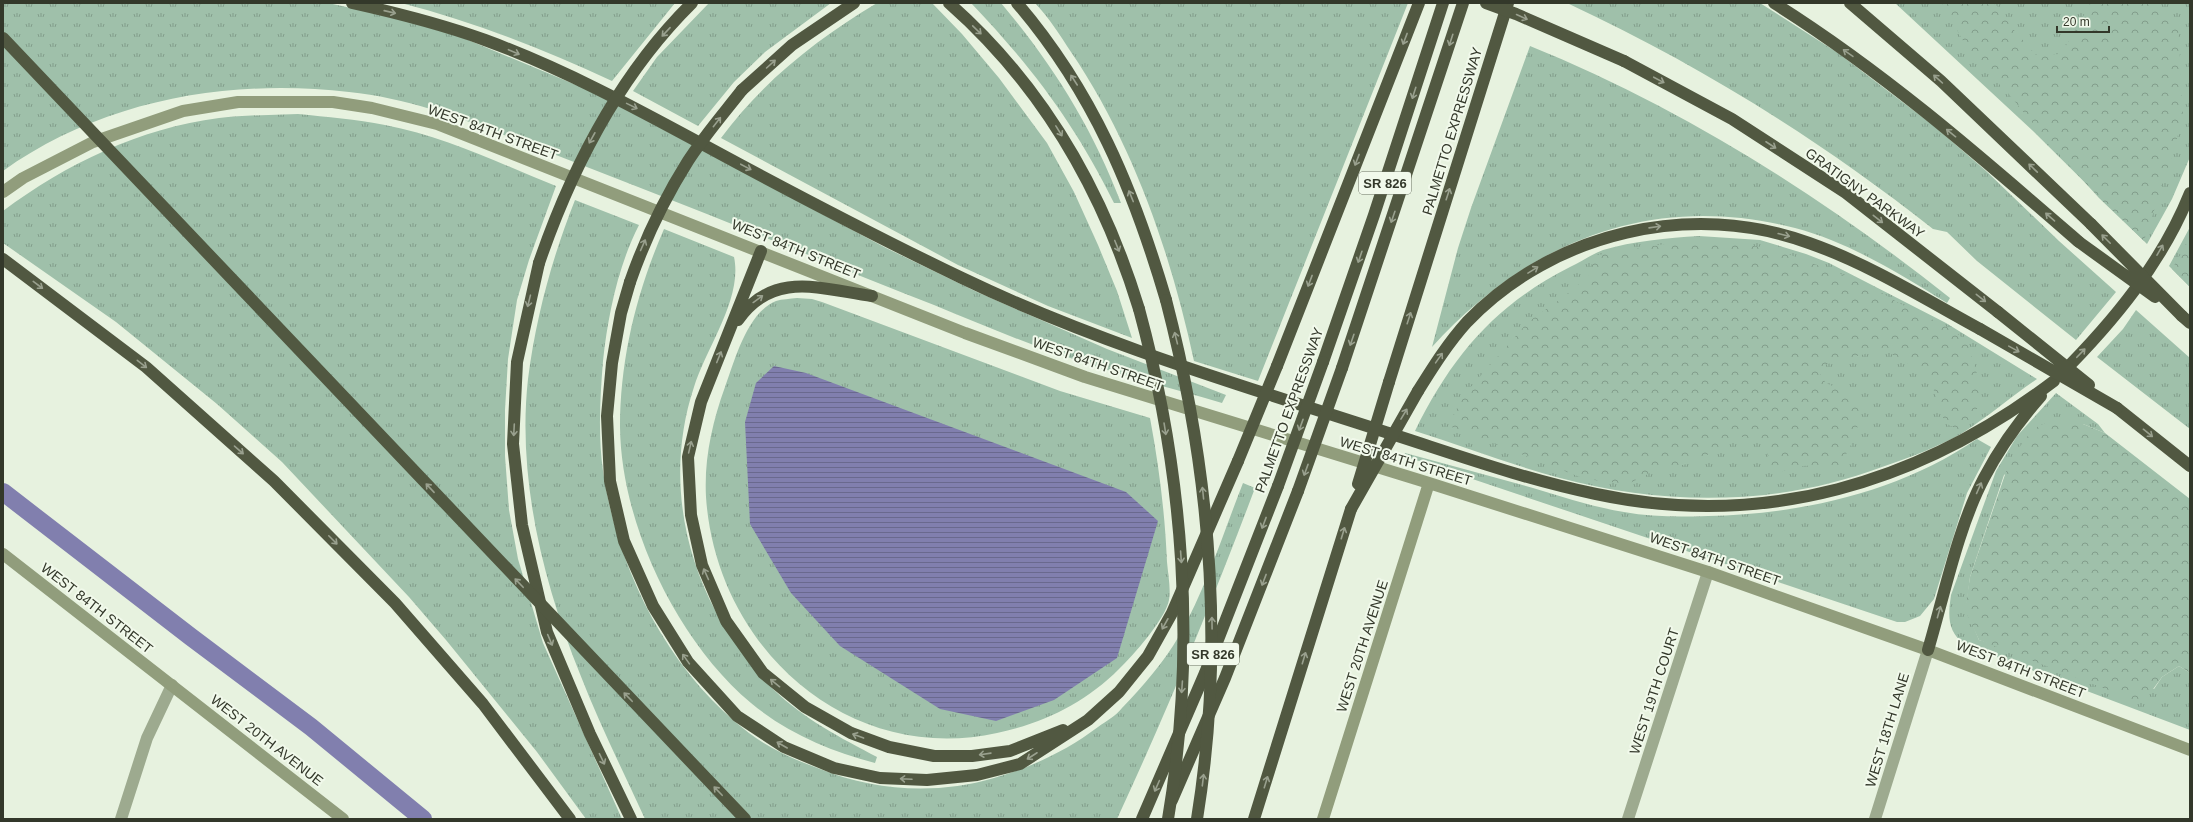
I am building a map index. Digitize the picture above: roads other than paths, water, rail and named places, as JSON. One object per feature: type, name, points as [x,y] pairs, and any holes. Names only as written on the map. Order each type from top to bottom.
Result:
[{"type":"highway","points":[[352,3],[414,17],[478,38],[577,78],[652,115],[858,226],[966,280],[1093,334],[1206,373],[1421,443],[1546,482],[1598,495],[1651,503],[1696,506],[1736,506],[1810,497],[1886,475],[1951,448],[2005,416],[2054,381]]},
{"type":"highway","points":[[631,819],[590,734],[547,632],[522,526],[513,444],[517,362],[539,263],[555,216],[592,137],[626,82],[657,42],[692,3]]},
{"type":"highway","points":[[854,3],[792,45],[742,90],[689,159],[669,192],[649,232],[630,282],[621,313],[613,356],[607,416],[610,481],[624,541],[653,606],[688,662],[738,716],[784,747],[834,768],[880,778],[927,780],[977,775],[1020,764],[1088,720],[1119,692],[1148,656],[1172,613],[1238,461],[1277,366],[1419,3]]},
{"type":"highway","points":[[949,3],[987,39],[1058,129],[1078,162],[1100,206],[1123,260],[1139,308],[1155,371],[1163,416],[1175,491],[1182,563],[1183,678],[1176,760],[1168,819]]},
{"type":"highway","points":[[1017,3],[1060,58],[1093,112],[1122,173],[1136,208],[1166,300],[1186,381],[1194,426],[1204,511],[1211,608],[1211,693],[1207,745],[1196,819]]},
{"type":"highway","name":"PALMETTO EXPRESSWAY","points":[[1142,819],[1205,673],[1278,486],[1324,362],[1374,215],[1443,3]]},
{"type":"highway","points":[[1164,819],[1225,678],[1298,491],[1342,368],[1463,3]]},
{"type":"highway","name":"GRATIGNY PARKWAY","points":[[1486,3],[1516,14],[1624,61],[1732,119],[1846,194],[1998,312],[2190,466]]},
{"type":"highway","name":"PALMETTO EXPRESSWAY","points":[[1254,819],[1508,3]]},
{"type":"highway","points":[[1774,3],[1850,54],[1901,92],[1991,166],[2079,242],[2186,320]]},
{"type":"highway","points":[[1850,3],[1941,82],[2091,224],[2186,320]]},
{"type":"highway","points":[[3,38],[745,819]]},
{"type":"highway","points":[[1928,650],[1960,542],[1977,492],[2003,445],[2054,381],[2110,322],[2140,283],[2172,230],[2190,193]]},
{"type":"highway","points":[[1351,508],[1418,391],[1442,355],[1467,323],[1496,295],[1526,275],[1564,254],[1601,238],[1635,230],[1675,224],[1738,226],[1784,235],[1808,242],[1872,271],[1980,329],[2117,408]]},
{"type":"highway","points":[[761,251],[701,402],[688,457],[691,516],[702,565],[726,621],[763,673],[805,707],[851,733],[889,747],[934,756],[972,756],[1010,751],[1088,720]]},
{"type":"highway","points":[[5,261],[146,367],[274,481],[406,615],[483,704],[570,819]]},
{"type":"highway","points":[[726,340],[748,307],[766,293],[786,286],[806,287],[872,296]]},
{"type":"street","name":"WEST 84TH STREET","points":[[3,192],[23,178],[93,142],[183,111],[238,102],[333,102],[372,108],[437,124],[872,296],[1084,377],[1429,483],[1708,572],[1928,650],[2190,750]]},
{"type":"street","name":"WEST 20TH AVENUE","points":[[1323,819],[1429,483]]},
{"type":"street","name":"WEST 84TH STREET","points":[[3,554],[172,685]]},
{"type":"street","name":"WEST 19TH COURT","points":[[1628,819],[1708,572]]},
{"type":"street","name":"WEST 18TH LANE","points":[[1875,819],[1928,650]]},
{"type":"street","name":"WEST 20TH AVENUE","points":[[172,685],[343,819]]},
{"type":"street","points":[[121,819],[147,738],[172,685]]},
{"type":"water","points":[[774,366],[806,373],[1126,492],[1158,521],[1117,658],[1054,700],[996,721],[940,709],[840,646],[791,593],[750,524],[745,422],[756,383]]},
{"type":"waterway","points":[[3,492],[191,637],[311,727],[423,819]]}]
